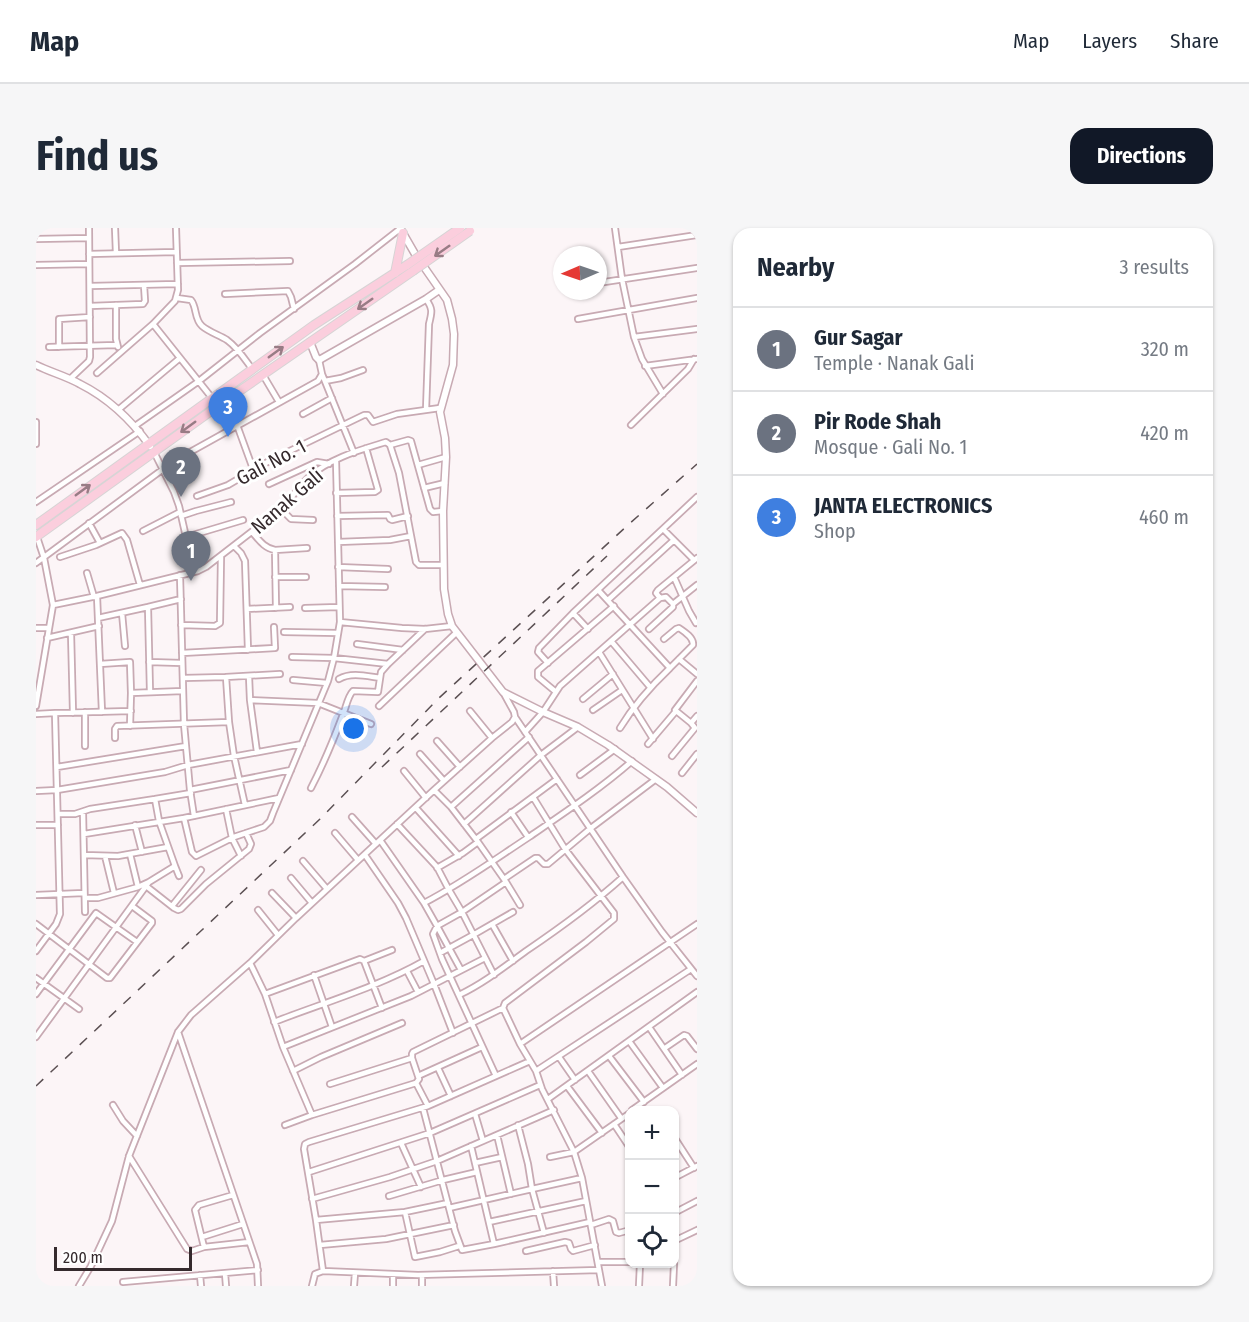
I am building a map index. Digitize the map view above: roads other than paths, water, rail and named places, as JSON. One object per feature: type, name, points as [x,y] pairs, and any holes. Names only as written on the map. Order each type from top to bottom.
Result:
[{"type":"main road","points":[[36,537],[310,342],[460,228]]},
{"type":"main road","points":[[36,525],[314,325],[395,273],[410,268],[472,229]]},
{"type":"main road","points":[[395,273],[401,230]]},
{"type":"street","points":[[70,379],[89,361],[91,345],[89,228]]},
{"type":"street","points":[[115,228],[116,254]]},
{"type":"street","points":[[97,373],[153,324],[177,298],[176,228]]},
{"type":"street","points":[[615,228],[622,279],[634,337],[645,366],[663,394]]},
{"type":"street","points":[[36,502],[137,429],[238,349],[401,230],[447,300],[454,334],[453,365],[440,408],[446,456],[442,511],[444,589],[452,626],[502,692],[515,717],[623,877],[697,976]]},
{"type":"street","points":[[618,247],[697,235]]},
{"type":"street","points":[[36,239],[89,238]]},
{"type":"street","points":[[89,255],[176,252]]},
{"type":"street","points":[[177,263],[290,261]]},
{"type":"street","points":[[36,265],[89,264]]},
{"type":"street","points":[[607,282],[697,268]]},
{"type":"street","points":[[90,286],[178,284]]},
{"type":"street","points":[[90,306],[143,304],[145,301],[144,285]]},
{"type":"street","points":[[319,360],[439,290]]},
{"type":"street","points":[[225,294],[288,291],[294,309]]},
{"type":"street","points":[[177,298],[191,300],[200,324],[238,349],[252,369]]},
{"type":"street","points":[[578,319],[697,298]]},
{"type":"street","points":[[426,299],[432,310],[429,324],[426,410],[440,408]]},
{"type":"street","points":[[117,305],[116,345],[122,352]]},
{"type":"street","points":[[59,347],[59,319],[90,317]]},
{"type":"street","points":[[153,324],[212,398]]},
{"type":"street","points":[[634,337],[697,329]]},
{"type":"street","points":[[310,342],[354,453]]},
{"type":"street","points":[[50,347],[116,345]]},
{"type":"street","points":[[118,410],[180,358]]},
{"type":"street","points":[[645,366],[695,359]]},
{"type":"street","points":[[631,426],[688,369],[695,359]]},
{"type":"street","points":[[36,365],[84,386],[118,410],[137,429],[154,452],[174,492],[198,571]]},
{"type":"street","points":[[325,381],[363,370]]},
{"type":"street","points":[[36,563],[162,469],[318,381],[322,374]]},
{"type":"street","points":[[263,375],[279,402]]},
{"type":"street","points":[[303,414],[333,398]]},
{"type":"street","points":[[225,401],[237,425],[253,469]]},
{"type":"street","name":"Gali No. 1","points":[[197,496],[228,485],[253,469],[366,415],[373,422],[397,414],[426,410]]},
{"type":"street","points":[[36,422],[36,444]]},
{"type":"street","name":"Nanak Gali","points":[[53,606],[198,571],[221,557],[280,510],[308,478],[336,460],[366,448],[386,442],[390,445],[408,440],[411,441],[418,465]]},
{"type":"street","points":[[390,445],[399,473],[417,564],[443,565]]},
{"type":"street","points":[[336,493],[378,490],[366,448]]},
{"type":"street","points":[[442,511],[431,511],[418,465],[446,456]]},
{"type":"street","points":[[184,818],[189,845],[194,856],[197,856],[232,838],[264,827],[273,813],[327,683],[334,658],[340,622],[336,460]]},
{"type":"street","points":[[269,484],[317,462],[330,464]]},
{"type":"street","points":[[424,488],[445,483]]},
{"type":"street","points":[[548,663],[538,649],[573,613],[697,498]]},
{"type":"street","points":[[143,531],[181,514],[231,502]]},
{"type":"street","points":[[280,510],[291,519],[313,520]]},
{"type":"street","points":[[338,516],[388,515],[392,520],[408,516]]},
{"type":"street","points":[[186,537],[243,520]]},
{"type":"street","points":[[89,523],[100,543]]},
{"type":"street","points":[[660,598],[656,592],[696,559],[663,529]]},
{"type":"street","points":[[252,532],[266,548],[275,550],[308,548]]},
{"type":"street","points":[[60,557],[123,533],[140,585]]},
{"type":"street","points":[[338,542],[390,540],[411,536]]},
{"type":"street","points":[[36,537],[44,558],[53,606],[36,706]]},
{"type":"street","points":[[608,600],[674,540]]},
{"type":"street","points":[[234,546],[245,561],[248,650]]},
{"type":"street","points":[[275,550],[276,608]]},
{"type":"street","points":[[181,625],[215,626],[220,623],[221,557]]},
{"type":"street","points":[[338,567],[388,569]]},
{"type":"street","points":[[87,573],[96,596],[102,712]]},
{"type":"street","points":[[180,575],[184,724],[194,816]]},
{"type":"street","points":[[275,577],[306,577]]},
{"type":"street","points":[[674,577],[689,611],[697,622],[684,631]]},
{"type":"street","points":[[649,628],[671,610],[673,604],[697,585]]},
{"type":"street","points":[[339,586],[386,587]]},
{"type":"street","points":[[598,590],[670,668]]},
{"type":"street","points":[[525,732],[560,686],[660,598],[666,597],[673,604]]},
{"type":"street","points":[[98,618],[181,599]]},
{"type":"street","points":[[556,692],[538,675],[538,670],[614,606]]},
{"type":"street","points":[[148,607],[150,692]]},
{"type":"street","points":[[247,609],[290,607]]},
{"type":"street","points":[[305,608],[339,607]]},
{"type":"street","points":[[122,613],[125,646]]},
{"type":"street","points":[[573,613],[588,629]]},
{"type":"street","points":[[340,622],[425,629],[452,626]]},
{"type":"street","points":[[47,638],[99,626]]},
{"type":"street","points":[[182,653],[275,648],[274,627]]},
{"type":"street","points":[[36,628],[49,628]]},
{"type":"street","points":[[620,728],[633,707],[650,687],[693,645],[692,639],[678,628],[664,639]]},
{"type":"street","points":[[311,788],[351,693],[353,691],[378,693],[381,672],[425,629]]},
{"type":"street","points":[[284,632],[338,633]]},
{"type":"street","points":[[71,633],[73,713]]},
{"type":"street","points":[[379,706],[456,633]]},
{"type":"street","points":[[611,641],[650,687]]},
{"type":"street","points":[[357,644],[403,650]]},
{"type":"street","points":[[599,652],[652,739]]},
{"type":"street","points":[[36,653],[45,653]]},
{"type":"street","points":[[292,657],[334,658],[388,664]]},
{"type":"street","points":[[679,658],[697,674]]},
{"type":"street","points":[[150,662],[182,663]]},
{"type":"street","points":[[100,663],[130,663],[130,726]]},
{"type":"street","points":[[183,678],[280,674]]},
{"type":"street","points":[[583,699],[613,674]]},
{"type":"street","points":[[339,679],[346,675],[380,678]]},
{"type":"street","points":[[226,676],[229,722],[244,806]]},
{"type":"street","points":[[249,676],[257,752]]},
{"type":"street","points":[[294,680],[327,683]]},
{"type":"street","points":[[648,744],[676,711],[697,681]]},
{"type":"street","points":[[592,710],[622,690]]},
{"type":"street","points":[[131,693],[183,691]]},
{"type":"street","points":[[502,692],[578,727],[615,749],[682,799],[697,813]]},
{"type":"street","points":[[250,700],[318,704],[371,724]]},
{"type":"street","points":[[36,714],[131,711]]},
{"type":"street","points":[[470,711],[492,738]]},
{"type":"street","points":[[672,756],[694,728],[676,711]]},
{"type":"street","points":[[85,712],[86,746]]},
{"type":"street","points":[[36,951],[60,917],[55,713]]},
{"type":"street","points":[[691,723],[697,716]]},
{"type":"street","points":[[79,1286],[84,1283],[112,1221],[129,1156],[178,1032],[190,1015],[250,963],[358,860],[515,717]]},
{"type":"street","points":[[116,738],[116,727],[229,722]]},
{"type":"street","points":[[464,824],[541,756],[578,727]]},
{"type":"street","points":[[451,807],[529,737]]},
{"type":"street","points":[[437,741],[460,767]]},
{"type":"street","points":[[36,791],[57,790],[165,772],[188,765],[302,744]]},
{"type":"street","points":[[57,767],[186,746]]},
{"type":"street","points":[[580,775],[615,749]]},
{"type":"street","points":[[420,754],[444,781]]},
{"type":"street","points":[[682,773],[697,754]]},
{"type":"street","points":[[424,903],[492,862],[616,776],[633,761]]},
{"type":"street","points":[[58,814],[83,812],[190,792],[291,770]]},
{"type":"street","points":[[404,771],[426,798]]},
{"type":"street","points":[[437,868],[459,855],[511,812],[557,779]]},
{"type":"street","points":[[496,1076],[440,953],[433,933],[436,926],[462,912],[535,858],[548,864],[656,779]]},
{"type":"street","points":[[434,790],[451,807],[477,841],[520,905]]},
{"type":"street","points":[[285,1125],[416,1083],[419,1080],[412,1059],[413,1052],[503,1008],[505,1003],[614,919],[614,913],[565,849],[533,797]]},
{"type":"street","points":[[155,798],[159,821],[179,876]]},
{"type":"street","points":[[84,834],[184,818],[279,798]]},
{"type":"street","points":[[416,808],[459,855]]},
{"type":"street","points":[[226,809],[232,838],[241,856]]},
{"type":"street","points":[[83,812],[85,912]]},
{"type":"street","points":[[511,812],[528,837]]},
{"type":"street","points":[[352,817],[378,842],[424,903],[461,970]]},
{"type":"street","points":[[397,824],[437,868],[494,975]]},
{"type":"street","points":[[36,825],[58,825]]},
{"type":"street","points":[[135,825],[142,852]]},
{"type":"street","points":[[335,832],[358,860]]},
{"type":"street","points":[[148,884],[172,906],[178,910],[181,909],[206,884],[251,847],[246,833]]},
{"type":"street","points":[[84,855],[130,854],[168,847]]},
{"type":"street","points":[[130,854],[138,887]]},
{"type":"street","points":[[364,855],[402,910],[453,1033]]},
{"type":"street","points":[[105,856],[114,893]]},
{"type":"street","points":[[303,861],[327,889]]},
{"type":"street","points":[[36,895],[59,893],[98,898],[148,884],[175,866]]},
{"type":"street","points":[[172,906],[201,870]]},
{"type":"street","points":[[459,995],[494,975],[601,897],[623,877]]},
{"type":"street","points":[[291,878],[312,903]]},
{"type":"street","points":[[36,1036],[38,1029],[64,998],[148,884]]},
{"type":"street","points":[[272,893],[296,918]]},
{"type":"street","points":[[36,924],[110,978],[152,923],[132,906]]},
{"type":"street","points":[[258,910],[278,935]]},
{"type":"street","points":[[440,953],[513,912]]},
{"type":"street","points":[[36,994],[96,913],[137,942]]},
{"type":"street","points":[[492,924],[513,961]]},
{"type":"street","points":[[520,1044],[697,924]]},
{"type":"street","points":[[266,994],[358,959],[363,961],[392,950]]},
{"type":"street","points":[[283,1047],[382,1008],[485,958]]},
{"type":"street","points":[[363,961],[382,1008]]},
{"type":"street","points":[[274,1022],[373,985],[424,961]]},
{"type":"street","points":[[250,963],[266,994],[283,1047],[312,1115]]},
{"type":"street","points":[[536,1071],[691,969]]},
{"type":"street","points":[[406,971],[418,992]]},
{"type":"street","points":[[314,975],[332,1027]]},
{"type":"street","points":[[36,978],[79,1009]]},
{"type":"street","points":[[548,1099],[697,992]]},
{"type":"street","points":[[503,1008],[574,1152],[582,1178],[602,1286]]},
{"type":"street","points":[[293,1071],[402,1023]]},
{"type":"street","points":[[649,1027],[682,1075]]},
{"type":"street","points":[[178,1032],[258,1270],[258,1286]]},
{"type":"street","points":[[665,1048],[685,1035],[697,1049]]},
{"type":"street","points":[[629,1041],[663,1089]]},
{"type":"street","points":[[418,1076],[482,1047]]},
{"type":"street","points":[[609,1056],[644,1102]]},
{"type":"street","points":[[559,1057],[575,1080]]},
{"type":"street","points":[[330,1084],[412,1059]]},
{"type":"street","points":[[322,1271],[320,1245],[304,1149],[307,1143],[426,1107],[531,1061]]},
{"type":"street","points":[[639,1106],[697,1064]]},
{"type":"street","points":[[438,1068],[451,1096]]},
{"type":"street","points":[[588,1071],[621,1119]]},
{"type":"street","points":[[416,1083],[426,1107],[430,1133],[461,1250],[609,1219],[613,1221],[616,1232],[625,1231]]},
{"type":"street","points":[[309,1172],[430,1133],[540,1085]]},
{"type":"street","points":[[567,1086],[602,1133]]},
{"type":"street","points":[[113,1105],[123,1121],[137,1136]]},
{"type":"street","points":[[312,1199],[437,1161],[554,1110]]},
{"type":"street","points":[[475,1114],[483,1141]]},
{"type":"street","points":[[550,1157],[574,1152],[625,1116]]},
{"type":"street","points":[[614,1124],[625,1140]]},
{"type":"street","points":[[518,1125],[544,1233]]},
{"type":"street","points":[[497,1135],[511,1194]]},
{"type":"street","points":[[401,1143],[421,1186]]},
{"type":"street","points":[[679,1143],[696,1167],[679,1176]]},
{"type":"street","points":[[471,1146],[494,1244]]},
{"type":"street","points":[[129,1156],[184,1247],[192,1251],[204,1246],[249,1242]]},
{"type":"street","points":[[475,1163],[502,1157]]},
{"type":"street","points":[[389,1196],[477,1172]]},
{"type":"street","points":[[316,1220],[448,1206],[582,1178]]},
{"type":"street","points":[[204,1246],[196,1207],[233,1195]]},
{"type":"street","points":[[489,1222],[586,1201]]},
{"type":"street","points":[[679,1211],[697,1201]]},
{"type":"street","points":[[405,1212],[413,1253],[416,1257],[459,1246]]},
{"type":"street","points":[[202,1236],[243,1224]]},
{"type":"street","points":[[320,1245],[386,1239],[454,1225]]},
{"type":"street","points":[[679,1239],[697,1230]]},
{"type":"street","points":[[526,1251],[565,1242],[569,1243],[573,1251],[595,1245]]},
{"type":"street","points":[[598,1263],[625,1262]]},
{"type":"street","points":[[639,1286],[640,1268]]},
{"type":"street","points":[[673,1286],[674,1268]]},
{"type":"street","points":[[123,1282],[258,1270]]},
{"type":"street","points":[[312,1286],[315,1274],[322,1271],[422,1275],[599,1270]]},
{"type":"street","points":[[553,1271],[554,1286]]},
{"type":"street","points":[[225,1273],[226,1286]]},
{"type":"street","points":[[354,1286],[355,1273]]},
{"type":"street","points":[[200,1275],[201,1286]]},
{"type":"street","points":[[393,1275],[393,1286]]},
{"type":"street","points":[[422,1275],[422,1286]]},
{"type":"street","points":[[176,1277],[176,1286]]},
{"type":"street","points":[[151,1279],[151,1286]]},
{"type":"railway","points":[[36,1086],[320,819],[439,698],[697,464]]},
{"type":"railway","points":[[382,767],[607,556]]},
{"type":"place","name":"JANTA ELECTRONICS","points":[[228,437]]},
{"type":"place","name":"Pir Rode Shah","points":[[181,497]]},
{"type":"place","name":"Gur Sagar","points":[[191,581]]}]
